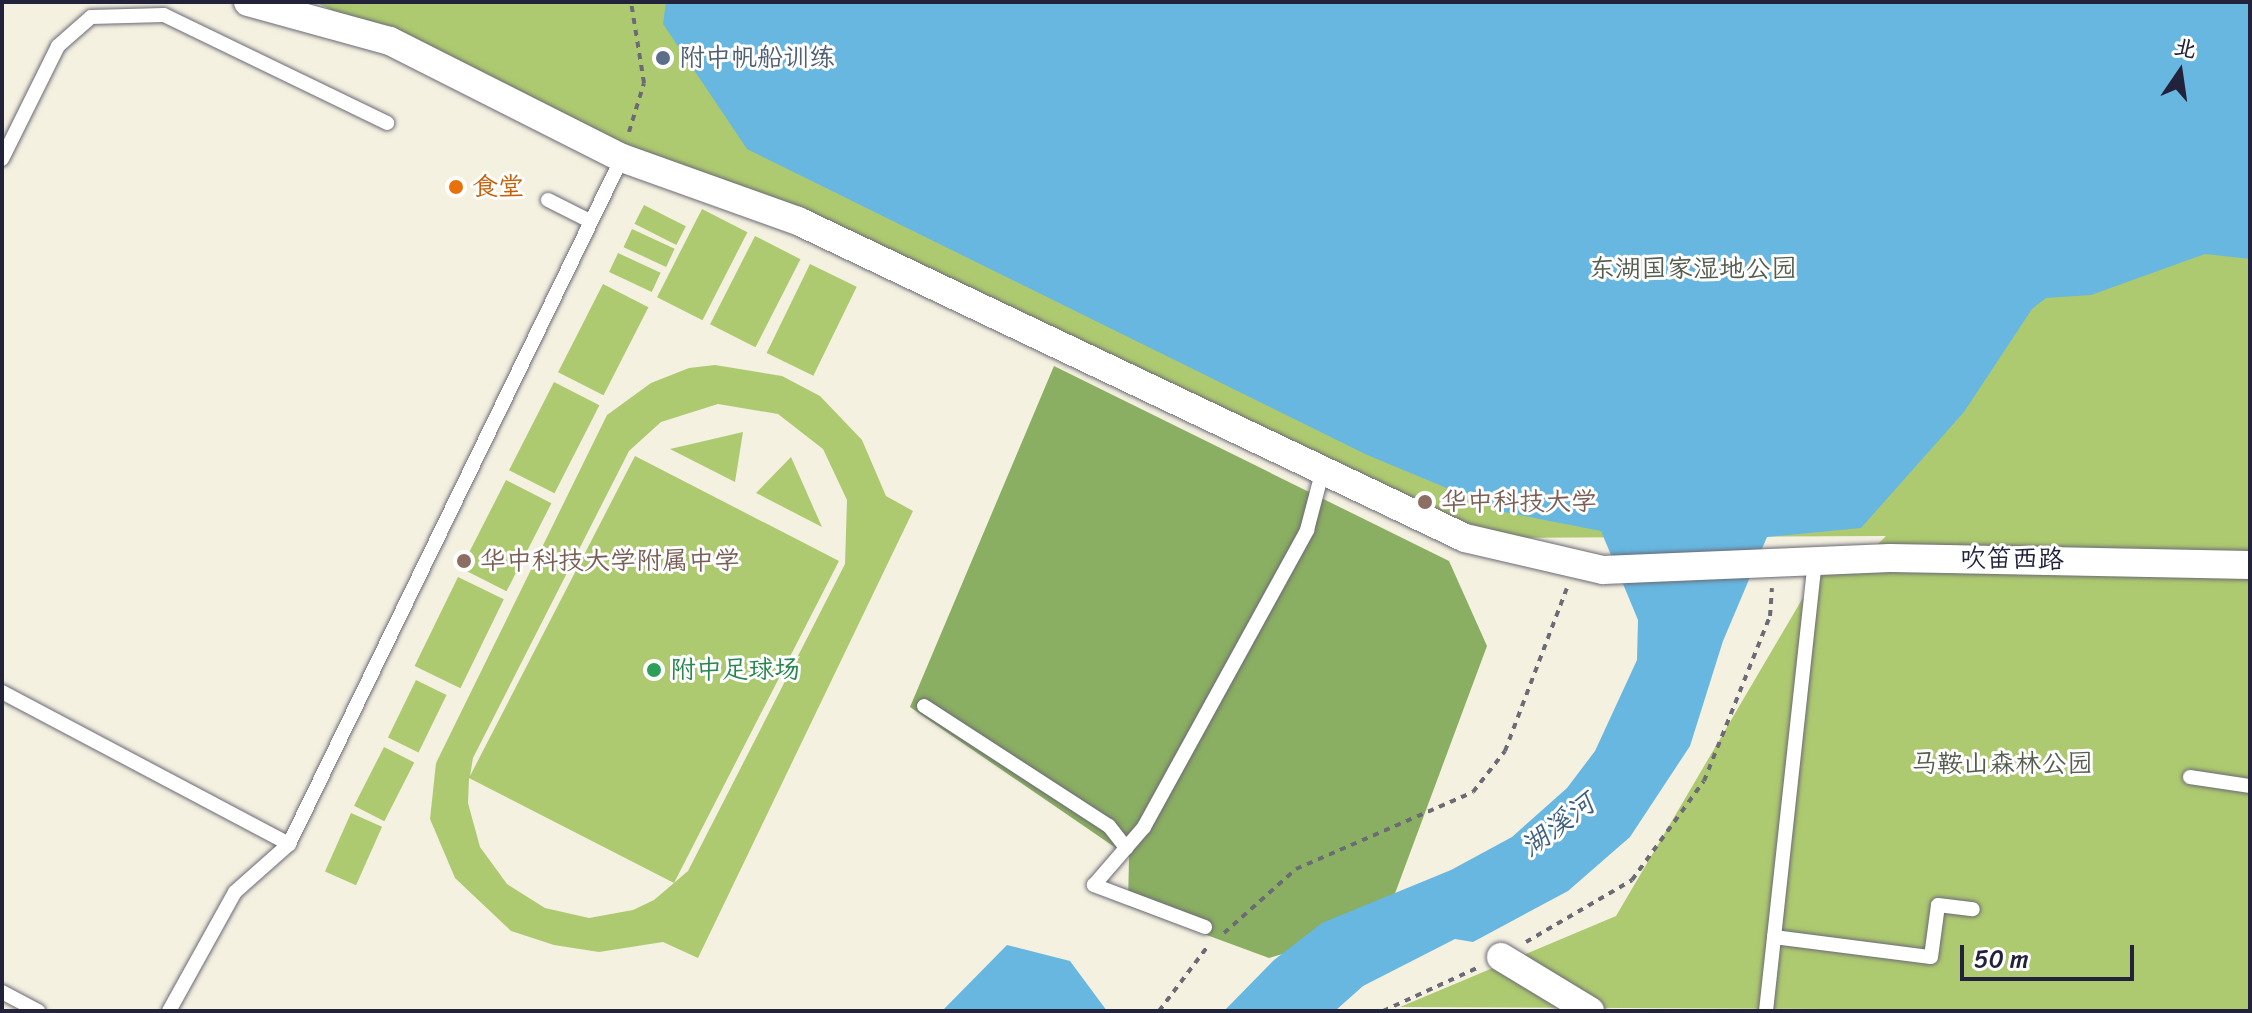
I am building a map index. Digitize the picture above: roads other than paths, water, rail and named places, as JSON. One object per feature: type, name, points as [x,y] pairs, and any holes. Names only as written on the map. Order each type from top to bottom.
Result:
[{"type":"street","name":"吹笛西路","points":[[248,2],[390,41],[622,158],[798,221],[1322,473],[1465,538],[1590,567],[1815,560],[2250,565]]},
{"type":"street","points":[[1501,957],[1590,1011]]},
{"type":"lane","points":[[2,159],[58,46],[91,17],[164,15],[387,123]]},
{"type":"lane","points":[[169,1011],[235,892],[289,844],[622,158]]},
{"type":"lane","points":[[548,200],[590,221]]},
{"type":"lane","points":[[1205,927],[1094,885],[1144,827],[1307,530],[1322,473]]},
{"type":"lane","points":[[1766,1011],[1815,560]]},
{"type":"lane","points":[[2,692],[289,844]]},
{"type":"lane","points":[[924,706],[1109,826],[1126,848]]},
{"type":"lane","points":[[2190,777],[2250,786]]},
{"type":"lane","points":[[1774,937],[1931,957],[1938,905],[1973,909]]},
{"type":"lane","points":[[2,992],[38,1011]]},
{"type":"water","name":"东湖国家湿地公园","points":[[666,2],[2250,2],[2250,259],[2205,254],[2091,295],[2046,298],[2032,309],[1964,412],[1861,528],[1767,537],[1723,641],[1690,746],[1630,837],[1568,891],[1473,942],[1455,939],[1363,986],[1335,1011],[1224,1011],[1274,960],[1322,923],[1451,870],[1512,837],[1567,788],[1595,751],[1637,660],[1638,620],[1601,531],[1504,512],[1365,454],[747,149],[663,24]]},
{"type":"water","points":[[1007,945],[1070,961],[1107,1011],[942,1011]]},
{"type":"place","name":"附中帆船训练","points":[[663,58]]},
{"type":"place","name":"食堂","points":[[456,187]]},
{"type":"place","name":"华中科技大学","points":[[1425,502]]},
{"type":"place","name":"华中科技大学附属中学","points":[[464,561]]},
{"type":"place","name":"附中足球场","points":[[654,670]]},
{"type":"park label","name":"马鞍山森林公园","points":[[2002,764]]},
{"type":"water label","name":"湖溪河","points":[[1558,825]]}]
